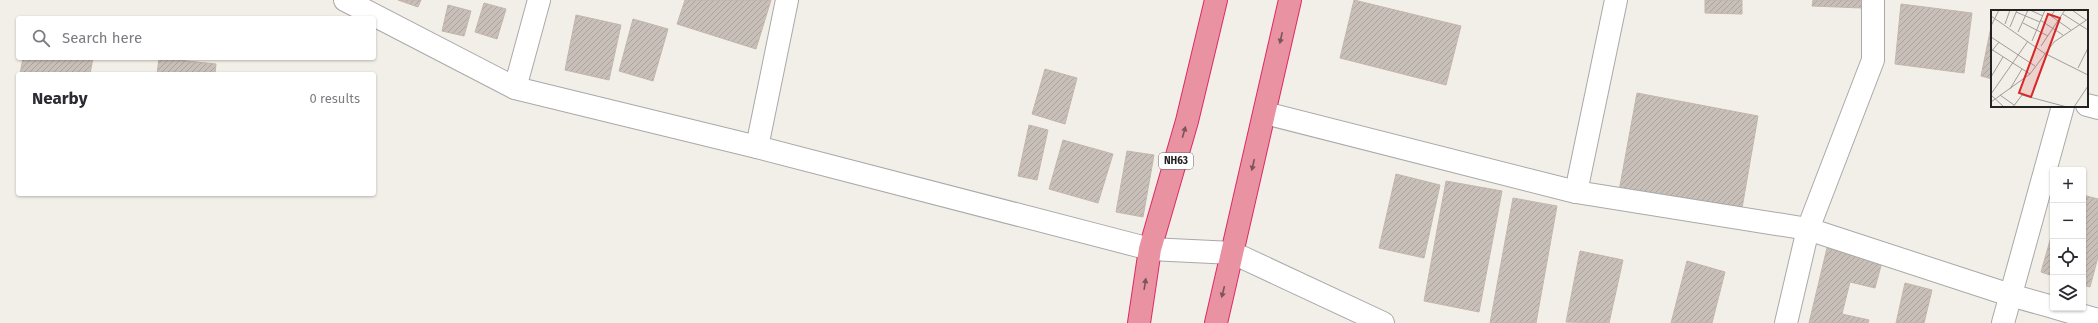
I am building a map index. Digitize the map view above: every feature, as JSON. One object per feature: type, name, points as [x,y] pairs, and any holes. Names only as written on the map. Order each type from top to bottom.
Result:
[{"type":"highway","name":"NH63","points":[[1139,323],[1150,249],[1187,121],[1216,0]]},
{"type":"highway","points":[[1216,323],[1290,0]]},
{"type":"street","points":[[345,0],[376,16]]},
{"type":"street","points":[[515,88],[539,0]]},
{"type":"street","points":[[756,147],[787,0]]},
{"type":"street","points":[[1576,192],[1616,0]]},
{"type":"street","points":[[1786,323],[1808,229],[1873,60],[1873,0]]},
{"type":"street","points":[[376,16],[515,88],[756,147],[1150,249],[1233,253],[1383,323]]},
{"type":"street","points":[[2088,105],[2098,108]]},
{"type":"street","points":[[2003,323],[2063,107]]},
{"type":"street","points":[[1265,113],[1576,192],[1808,229],[2050,307]]},
{"type":"street","points":[[2065,311],[2098,320]]},
{"type":"building","points":[[398,0],[421,0],[418,7]]},
{"type":"building","points":[[685,0],[771,0],[756,49],[677,24]]},
{"type":"building","points":[[1354,0],[1461,26],[1446,85],[1340,58]]},
{"type":"building","points":[[1705,0],[1742,0],[1742,14],[1705,13]]},
{"type":"building","points":[[1813,0],[1862,0],[1862,8],[1812,6]]},
{"type":"building","points":[[484,3],[506,9],[497,39],[475,32]]},
{"type":"building","points":[[1901,4],[1972,13],[1964,73],[1895,64]]},
{"type":"building","points":[[448,5],[471,11],[464,36],[442,31]]},
{"type":"building","points":[[576,15],[621,25],[609,80],[565,70]]},
{"type":"building","points":[[633,19],[668,29],[653,81],[619,71]]},
{"type":"building","points":[[1991,27],[1991,79],[1981,76]]},
{"type":"building","points":[[23,60],[93,60],[90,72],[20,72]]},
{"type":"building","points":[[159,60],[178,60],[216,64],[215,72],[157,72]]},
{"type":"building","points":[[1045,69],[1077,78],[1065,124],[1032,114]]},
{"type":"building","points":[[1637,93],[1758,116],[1741,214],[1619,191]]},
{"type":"building","points":[[1029,125],[1048,130],[1037,180],[1018,176]]},
{"type":"building","points":[[1063,140],[1113,154],[1098,203],[1049,189]]},
{"type":"building","points":[[1127,151],[1154,155],[1143,217],[1116,212]]},
{"type":"building","points":[[1396,174],[1440,185],[1424,258],[1379,248]]},
{"type":"building","points":[[1446,181],[1502,191],[1479,312],[1424,301]]},
{"type":"building","points":[[2086,196],[2098,199],[2098,257],[2090,287],[2086,286]]},
{"type":"building","points":[[1513,198],[1557,206],[1536,323],[1490,323]]},
{"type":"building","points":[[2050,240],[2050,275],[2041,272]]},
{"type":"building","points":[[1827,248],[1882,262],[1875,288],[1850,282],[1842,314],[1869,320],[1868,323],[1809,323]]},
{"type":"building","points":[[1580,251],[1623,260],[1609,323],[1566,322]]},
{"type":"building","points":[[1687,261],[1725,272],[1712,323],[1671,323]]},
{"type":"building","points":[[1905,283],[1932,290],[1924,323],[1896,323]]}]
